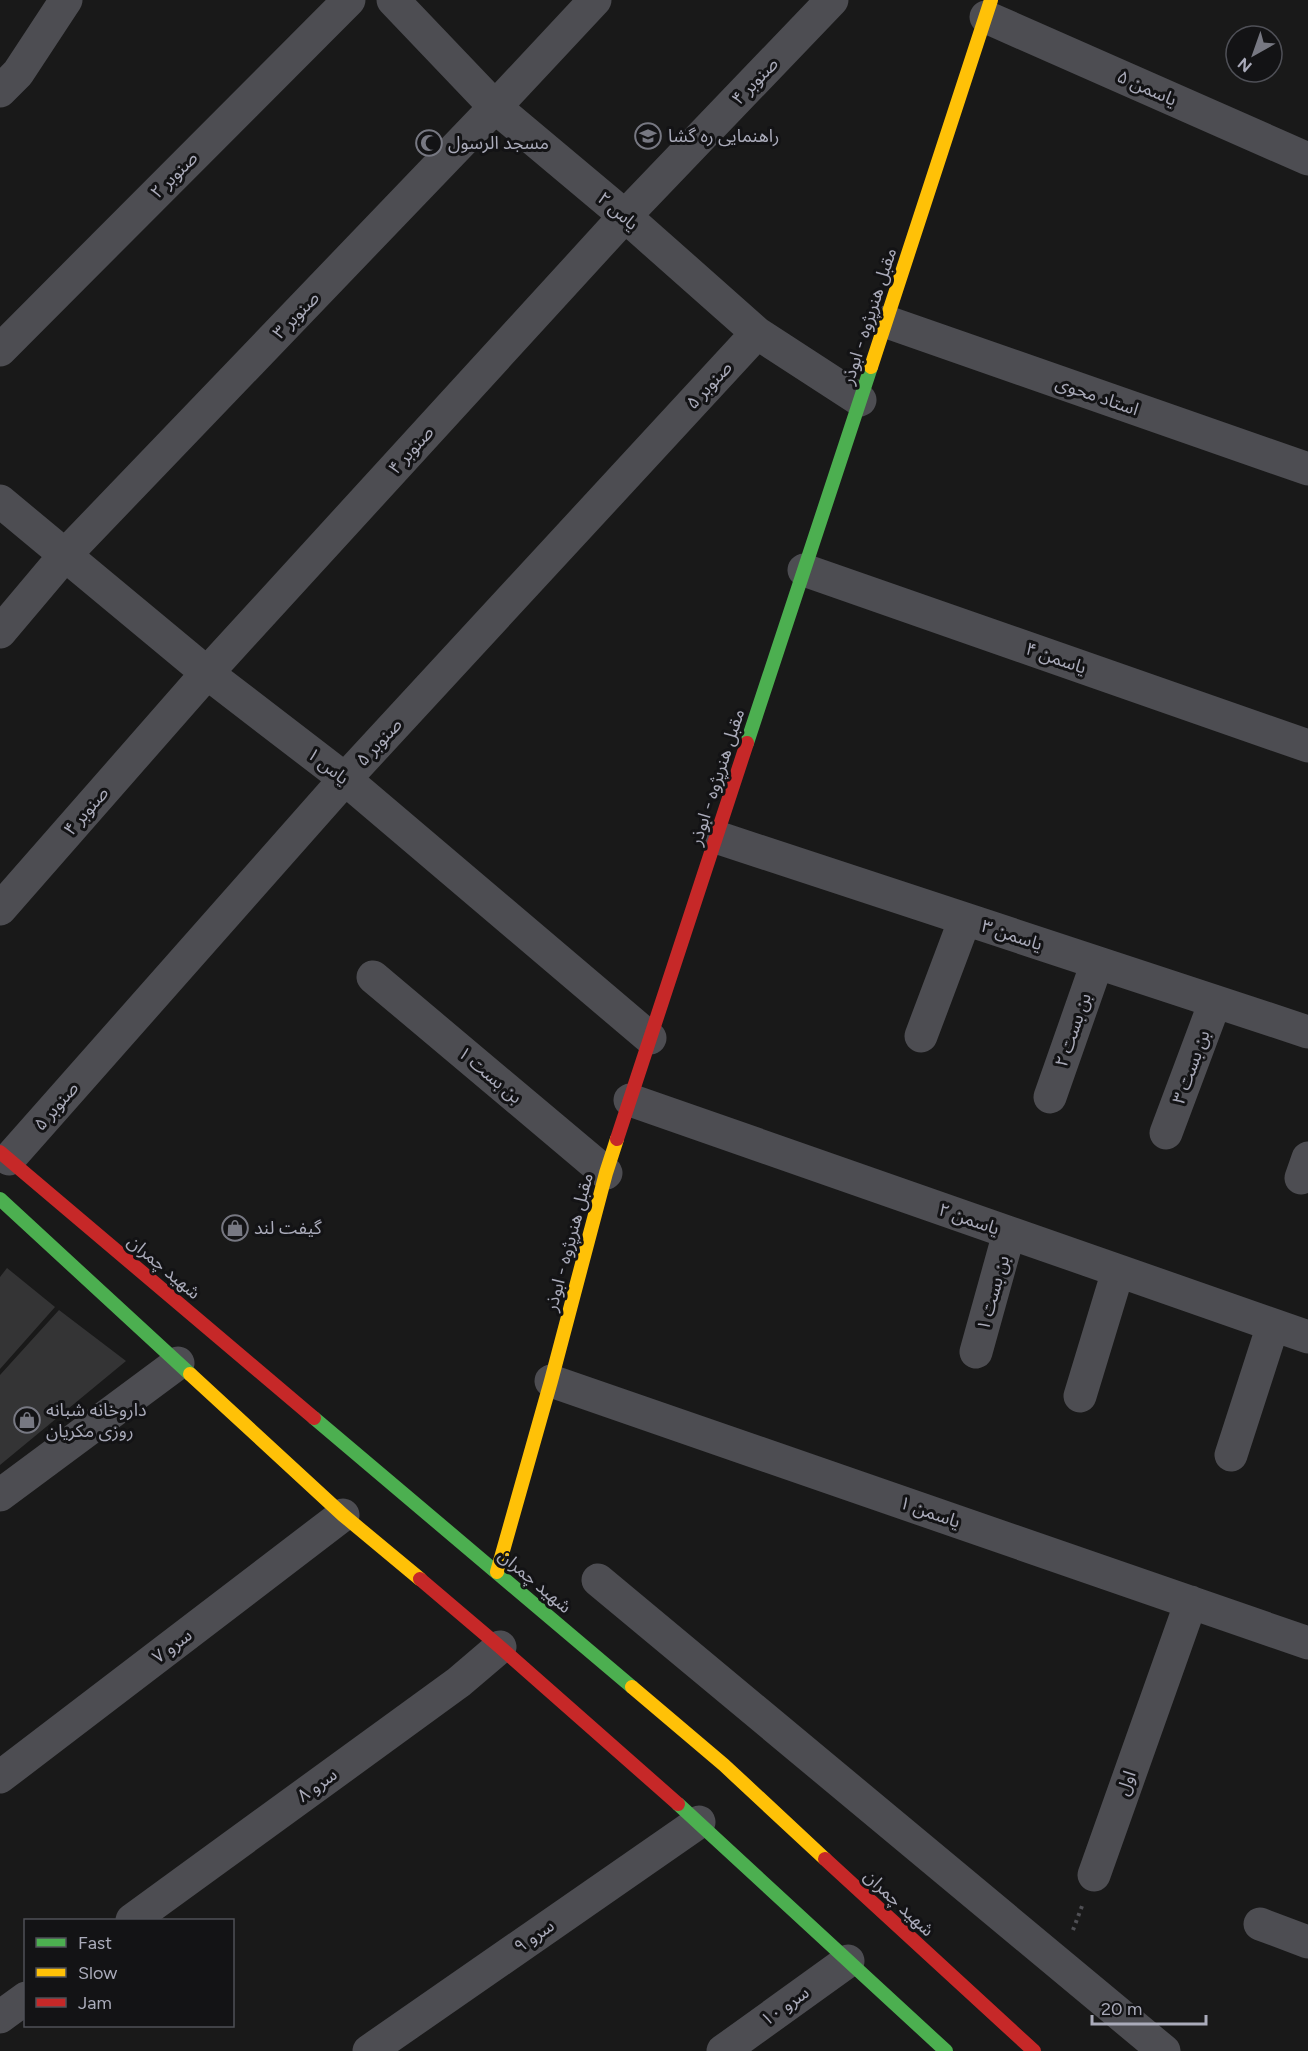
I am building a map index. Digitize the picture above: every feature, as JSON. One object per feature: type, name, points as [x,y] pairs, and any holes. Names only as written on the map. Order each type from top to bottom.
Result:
[{"type":"main road","name":"مقبل هنرپژوه - ابوذر","points":[[497,1572],[551,1382],[606,1173],[988,9]]},
{"type":"main road","name":"شهید چمران","points":[[5,1156],[724,1765],[1034,2051]]},
{"type":"main road","points":[[0,1198],[343,1515],[500,1647],[699,1822],[946,2051]]},
{"type":"street","points":[[0,91],[18,73],[66,0]]},
{"type":"street","name":"صنوبر ۲","points":[[0,350],[349,0]]},
{"type":"street","name":"یاس ۲","points":[[393,0],[495,107],[625,216],[757,333],[860,400]]},
{"type":"street","name":"صنوبر ۳","points":[[0,633],[65,555],[595,0]]},
{"type":"street","name":"صنوبر ۴","points":[[0,909],[207,673],[625,216],[832,0]]},
{"type":"street","name":"یاسمن ۵","points":[[988,9],[1308,159]]},
{"type":"street","name":"استاد محوی","points":[[887,322],[1308,469]]},
{"type":"street","name":"صنوبر ۵","points":[[5,1156],[345,779],[757,333]]},
{"type":"street","name":"یاس ۱","points":[[0,501],[207,673],[345,779],[650,1038]]},
{"type":"street","name":"یاسمن ۴","points":[[804,570],[1308,746]]},
{"type":"street","name":"یاسمن ۳","points":[[716,837],[1308,1032]]},
{"type":"street","points":[[921,1036],[965,919]]},
{"type":"street","name":"بن بست ۲","points":[[1050,1097],[1097,963]]},
{"type":"street","name":"بن بست ۱","points":[[373,977],[606,1173]]},
{"type":"street","name":"بن بست ۳","points":[[1166,1133],[1215,1002]]},
{"type":"street","name":"یاسمن ۲","points":[[630,1100],[1308,1337]]},
{"type":"street","name":"بن بست ۱","points":[[976,1352],[1009,1233]]},
{"type":"street","points":[[1080,1395],[1118,1271]]},
{"type":"street","points":[[1231,1455],[1273,1325]]},
{"type":"street","points":[[0,1495],[178,1363]]},
{"type":"street","name":"یاسمن ۱","points":[[551,1382],[1308,1643]]},
{"type":"street","name":"سرو ۷","points":[[0,1777],[343,1515]]},
{"type":"street","points":[[598,1580],[1164,2051]]},
{"type":"street","name":"اول","points":[[1094,1875],[1191,1602]]},
{"type":"street","name":"سرو ۸","points":[[133,1919],[459,1682],[500,1647]]},
{"type":"street","name":"سرو ۹","points":[[369,2051],[699,1822]]},
{"type":"street","points":[[1260,1924],[1308,1941]]},
{"type":"street","name":"سرو ۱۰","points":[[723,2051],[848,1960]]},
{"type":"street","points":[[0,2017],[24,1999]]},
{"type":"path","points":[[1061,1964],[1094,1875]]},
{"type":"building","points":[[7,1268],[55,1307],[0,1369],[0,1277]]},
{"type":"building","name":"داروخانه شبانه روزی مکریان","points":[[59,1310],[126,1361],[0,1465],[0,1375]]},
{"type":"traffic: fast","points":[[747,743],[871,367]]},
{"type":"traffic: fast","points":[[0,1199],[190,1374]]},
{"type":"traffic: fast","points":[[314,1418],[632,1687]]},
{"type":"traffic: fast","points":[[678,1804],[946,2051]]},
{"type":"traffic: slow","points":[[871,367],[991,0]]},
{"type":"traffic: slow","points":[[497,1572],[617,1139]]},
{"type":"traffic: slow","points":[[190,1374],[343,1515],[420,1579]]},
{"type":"traffic: slow","points":[[632,1687],[724,1765],[825,1859]]},
{"type":"traffic: jam","points":[[617,1139],[747,743]]},
{"type":"traffic: jam","points":[[0,1152],[314,1418]]},
{"type":"traffic: jam","points":[[420,1579],[678,1804]]},
{"type":"traffic: jam","points":[[825,1859],[1034,2051]]},
{"type":"place","name":"راهنمایی ره گشا","points":[[648,136]]},
{"type":"place","name":"مسجد الرسول","points":[[429,143]]},
{"type":"place","name":"گیفت لند","points":[[235,1228]]},
{"type":"place","name":"داروخانه شبانه روزی مکریان","points":[[27,1420]]}]
